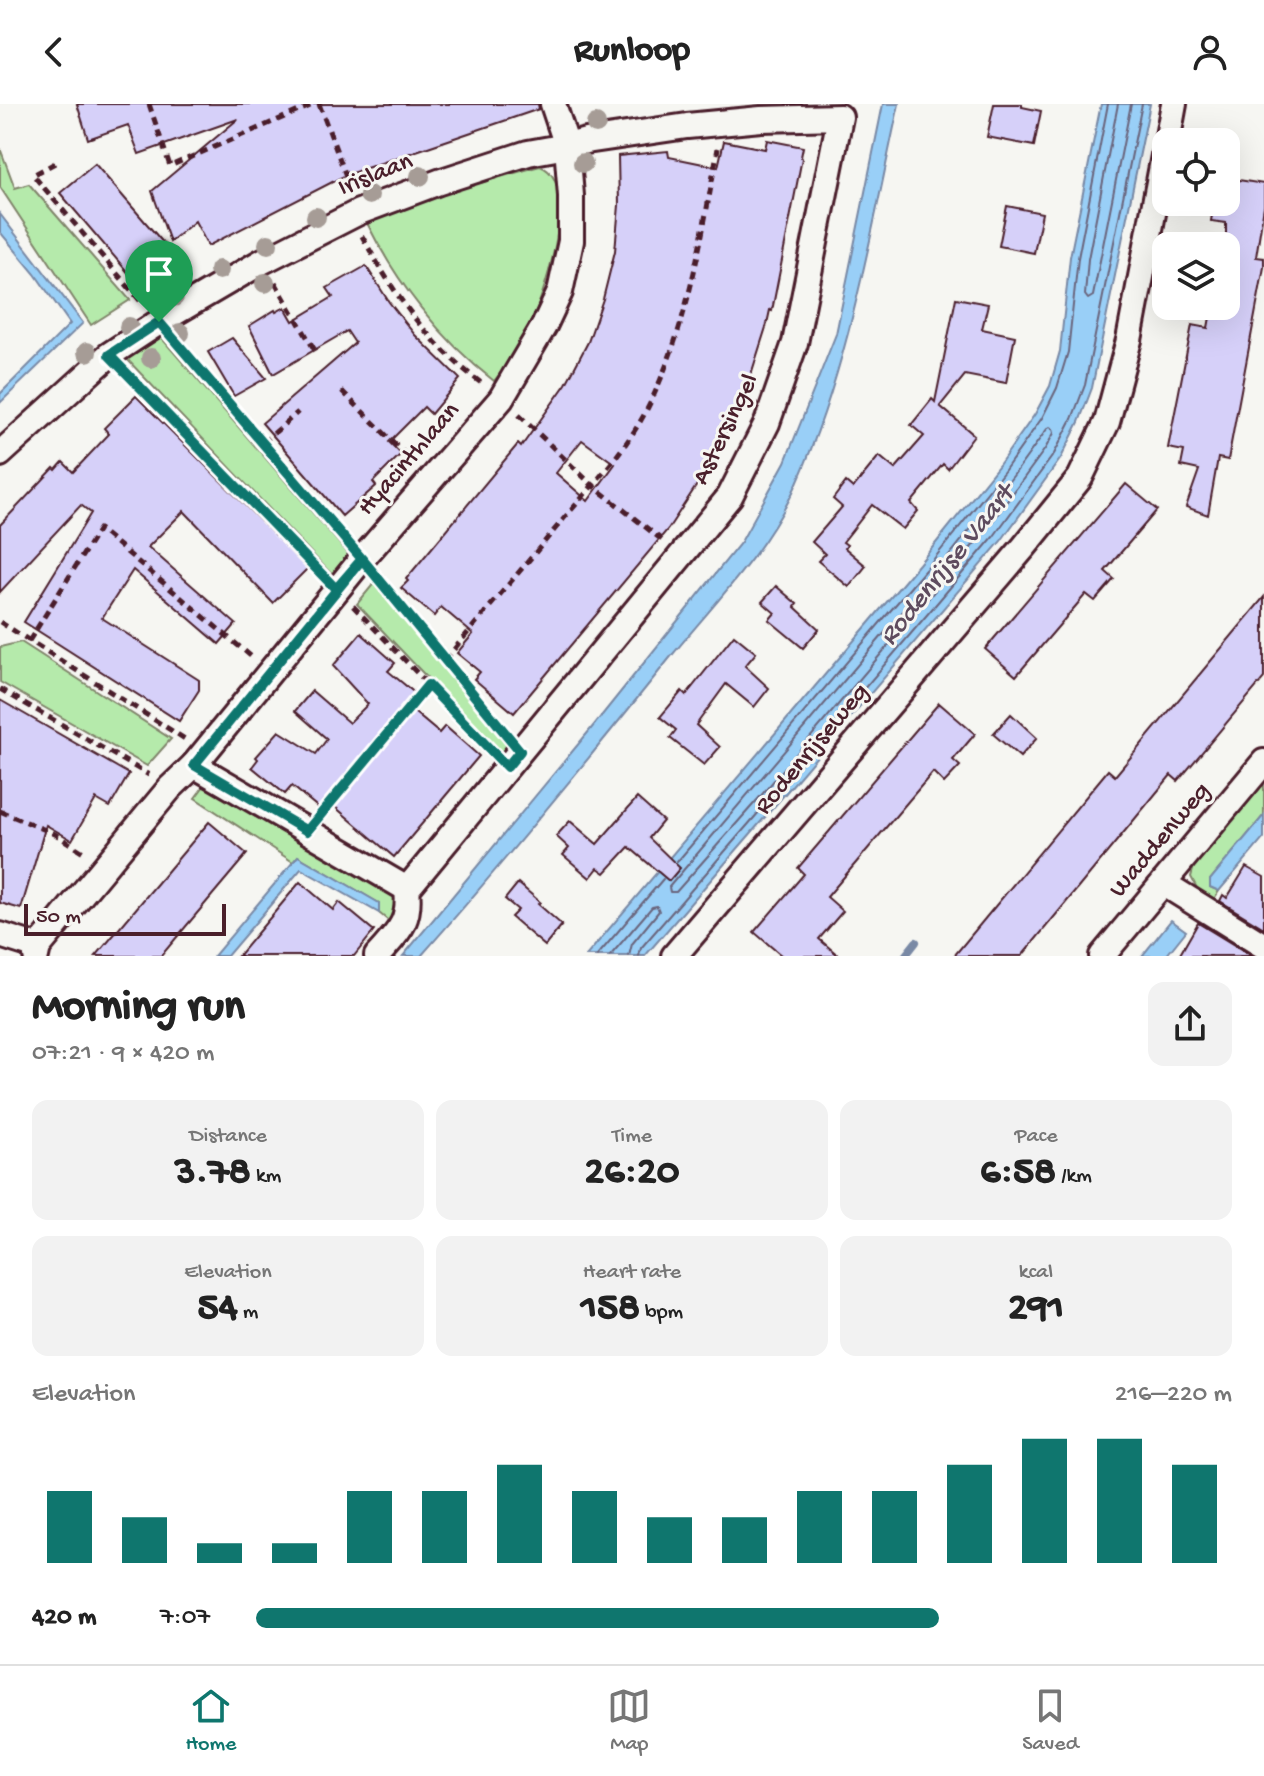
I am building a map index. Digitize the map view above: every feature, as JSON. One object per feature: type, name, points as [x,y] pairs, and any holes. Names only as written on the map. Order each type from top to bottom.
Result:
[{"type":"street","name":"Hyacinthlaan","points":[[0,935],[37,952],[336,589],[501,399],[544,326],[560,292],[571,241],[567,146],[553,104]]},
{"type":"street","name":"Rodenrijseweg","points":[[1169,128],[1174,104]]},
{"type":"street","name":"Irislaan","points":[[0,454],[109,355],[263,261],[359,212],[528,153],[586,141],[761,119],[840,117]]},
{"type":"street","name":"Astersingel","points":[[407,889],[730,496],[767,423],[795,343],[840,117]]},
{"type":"street","name":"Rodenrijseweg","points":[[674,956],[1080,478],[1107,422],[1129,340],[1152,216]]},
{"type":"street","points":[[199,758],[307,831],[407,889],[408,914],[399,931],[377,956]]},
{"type":"street","name":"Waddenweg","points":[[1102,956],[1264,762]]},
{"type":"street","points":[[1163,883],[1264,946]]},
{"type":"path","points":[[149,104],[170,166],[317,104],[359,212]]},
{"type":"path","points":[[445,660],[633,434],[651,402],[683,320],[723,123]]},
{"type":"path","points":[[55,163],[33,175],[362,559],[445,660],[513,759]]},
{"type":"path","points":[[263,261],[317,354]]},
{"type":"path","points":[[109,355],[428,685],[513,759]]},
{"type":"path","points":[[342,391],[431,480]]},
{"type":"path","points":[[263,444],[298,412]]},
{"type":"path","points":[[29,641],[99,529],[269,672]]},
{"type":"path","points":[[0,622],[199,758]]},
{"type":"path","points":[[307,831],[428,685]]},
{"type":"path","points":[[0,689],[170,788]]},
{"type":"path","points":[[0,811],[55,834],[105,866]]},
{"type":"green space","points":[[0,148],[15,188],[29,184],[130,300],[91,325],[0,187]]},
{"type":"green space","points":[[540,166],[553,177],[558,195],[559,219],[555,245],[541,298],[526,335],[494,381],[455,347],[421,308],[391,266],[366,221],[452,191]]},
{"type":"green space","points":[[159,335],[353,559],[336,579],[124,356]]},
{"type":"green space","points":[[375,582],[511,748],[502,756],[357,604]]},
{"type":"green space","points":[[21,642],[171,739],[147,766],[0,682],[0,647]]},
{"type":"green space","points":[[1264,777],[1264,815],[1210,880],[1210,887],[1219,891],[1214,899],[1198,890],[1191,877],[1196,859]]},
{"type":"green space","points":[[207,782],[396,891],[401,901],[391,923],[379,913],[379,903],[298,856],[293,862],[195,798]]},
{"type":"water","points":[[883,104],[899,104],[857,296],[831,391],[785,507],[741,573],[486,882],[421,956],[403,956],[741,542],[785,462],[836,334]]},
{"type":"water","name":"Rodenrijse Vaart","points":[[1101,104],[1150,104],[1092,388],[1061,458],[1001,541],[645,956],[586,956],[919,564],[999,465],[1035,414],[1050,386],[1060,351],[1070,257]]},
{"type":"water","points":[[0,214],[83,323],[0,403],[0,394],[70,324],[35,274],[0,232]]},
{"type":"water","points":[[1264,815],[1264,838],[1219,891],[1210,887],[1210,880]]},
{"type":"water","points":[[298,856],[379,903],[379,913],[301,869],[227,956],[214,956]]},
{"type":"water","points":[[1171,920],[1186,931],[1166,956],[1142,956]]},
{"type":"building","points":[[77,104],[538,104],[539,109],[346,175],[208,246],[195,221],[170,242],[152,191],[238,119],[139,154],[128,125],[88,139]]},
{"type":"building","points":[[994,104],[1022,104],[1022,107],[1041,111],[1034,146],[987,137]]},
{"type":"building","points":[[767,140],[803,147],[772,311],[731,424],[708,468],[668,529],[514,713],[474,679],[480,672],[457,653],[473,634],[441,607],[434,616],[401,588],[518,444],[521,447],[566,384],[588,342],[615,251],[619,205],[618,156],[668,151],[669,157],[718,167],[724,141],[765,149]],"holes":[[[582,440],[615,464],[588,501],[556,473]]]},
{"type":"building","points":[[95,164],[166,246],[160,251],[170,264],[142,289],[60,193]]},
{"type":"building","points":[[1240,180],[1264,184],[1256,257],[1264,258],[1264,267],[1228,460],[1218,458],[1208,515],[1186,507],[1199,470],[1181,466],[1184,451],[1168,448],[1192,325],[1208,328],[1209,320],[1240,320],[1240,232],[1226,232],[1226,223],[1211,221],[1212,216],[1240,216]]},
{"type":"building","points":[[1007,206],[1042,213],[1034,253],[999,246]]},
{"type":"building","points":[[366,266],[415,335],[460,379],[431,414],[424,407],[389,442],[401,454],[373,482],[376,486],[342,516],[262,423],[355,343],[347,331],[273,374],[249,326],[285,307],[293,321],[333,297],[327,288]]},
{"type":"building","points":[[956,298],[988,304],[982,329],[1015,336],[1006,383],[965,375],[940,406],[974,435],[948,469],[943,464],[911,503],[918,511],[903,529],[872,505],[843,542],[847,545],[845,548],[866,566],[849,587],[818,561],[825,554],[812,542],[842,507],[833,499],[846,482],[853,488],[879,456],[895,469],[924,436],[911,425],[932,399],[935,402]]},
{"type":"building","points":[[232,338],[266,378],[234,396],[208,352]]},
{"type":"building","points":[[136,396],[308,568],[273,603],[184,511],[148,547],[236,624],[219,644],[133,570],[102,618],[199,680],[199,690],[179,721],[24,622],[91,513],[81,505],[0,592],[0,525],[54,468],[56,470],[63,462],[73,472],[109,434],[104,428]]},
{"type":"building","points":[[1126,484],[1157,510],[1105,571],[1114,579],[1095,601],[1086,594],[1016,676],[985,649]]},
{"type":"building","points":[[776,586],[819,629],[803,648],[769,620],[775,613],[762,602]]},
{"type":"building","points":[[1264,597],[1264,678],[1178,781],[1171,775],[1022,956],[954,956],[1108,770],[1115,776]]},
{"type":"building","points":[[361,633],[395,663],[388,671],[417,695],[408,707],[439,733],[445,726],[479,756],[394,857],[328,801],[321,810],[292,786],[285,794],[252,767],[258,759],[256,757],[279,731],[316,754],[327,739],[295,711],[312,691],[349,723],[368,704],[333,666]]},
{"type":"building","points":[[734,635],[756,653],[745,666],[769,688],[754,707],[726,684],[696,725],[720,747],[704,765],[670,738],[676,730],[660,717],[682,691],[686,695]]},
{"type":"building","points":[[0,700],[129,774],[110,807],[96,799],[72,840],[46,825],[21,909],[0,903]]},
{"type":"building","points":[[939,703],[975,734],[953,760],[960,766],[944,783],[933,772],[827,897],[843,911],[819,939],[839,956],[782,956],[754,932],[804,874],[798,868]]},
{"type":"building","points":[[1011,714],[1037,738],[1020,757],[993,734]]},
{"type":"building","points":[[637,798],[663,821],[649,838],[680,868],[669,881],[629,847],[605,873],[598,868],[590,878],[563,855],[569,848],[556,836],[570,821],[597,844]]},
{"type":"building","points":[[209,822],[247,854],[161,956],[96,956]]},
{"type":"building","points":[[1246,867],[1264,877],[1264,928],[1220,901],[1223,895],[1227,898]]},
{"type":"building","points":[[300,882],[333,910],[339,902],[374,931],[354,956],[238,956]]},
{"type":"building","points":[[518,883],[562,925],[545,946],[511,917],[518,910],[505,899]]},
{"type":"building","points":[[1198,923],[1252,956],[1179,956]]},
{"type":"waterway","points":[[905,956],[916,942]]},
{"type":"route","points":[[159,322],[109,355],[336,589],[362,559],[520,751],[507,767],[428,685],[307,831],[194,765],[362,559],[159,322]]}]
